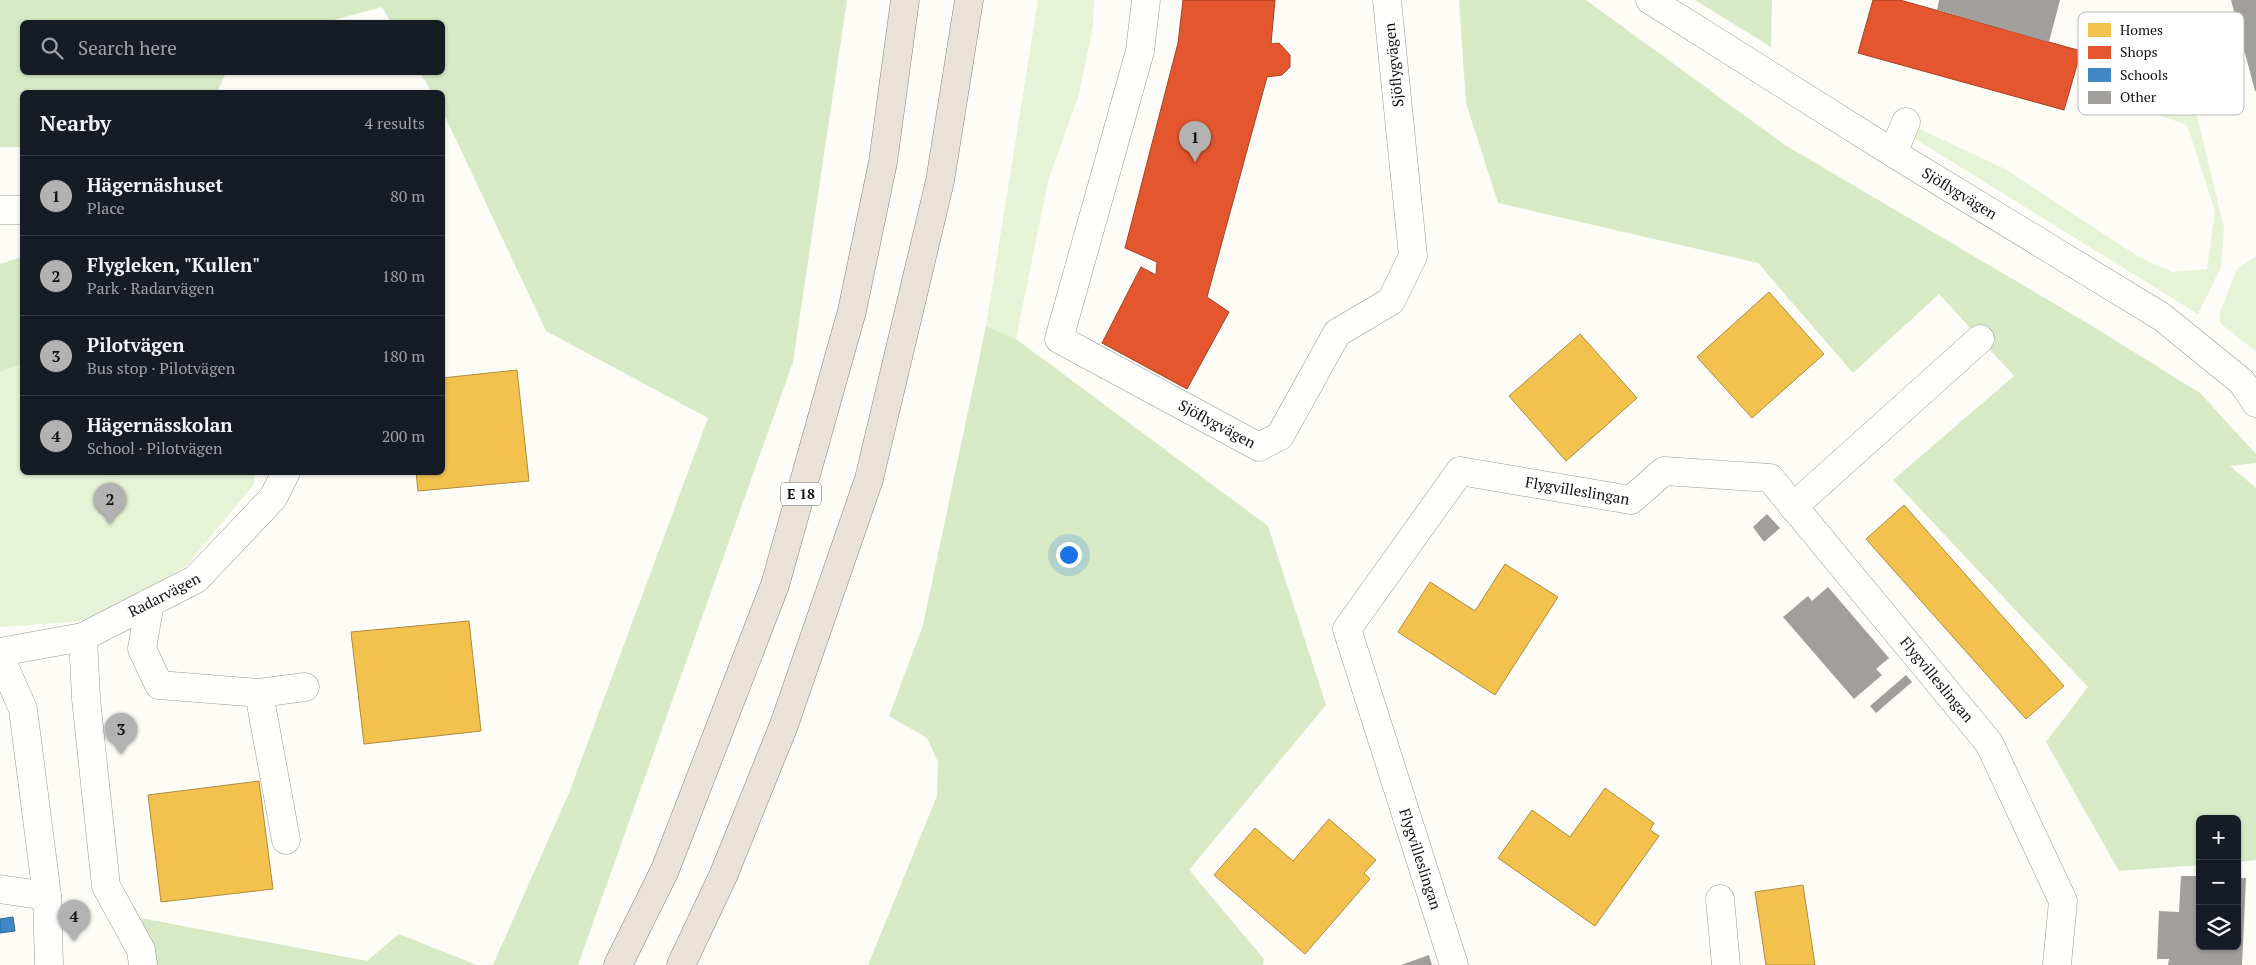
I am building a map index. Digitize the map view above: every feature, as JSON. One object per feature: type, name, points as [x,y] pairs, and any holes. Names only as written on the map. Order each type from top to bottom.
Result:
[{"type":"highway","name":"E 18","points":[[618,965],[664,870],[775,585],[852,311],[883,162],[905,0]]},
{"type":"highway","points":[[681,965],[723,876],[784,725],[869,479],[940,181],[969,0]]},
{"type":"street","name":"Sjöflygvägen","points":[[1146,0],[1140,51],[1059,339],[1259,448],[1280,436],[1337,332],[1391,301],[1413,256],[1387,0]]},
{"type":"street","name":"Sjöflygvägen","points":[[1650,0],[1893,153],[2162,317],[2242,382],[2254,395]]},
{"type":"street","points":[[1893,153],[1906,122]]},
{"type":"street","points":[[0,210],[20,210]]},
{"type":"street","points":[[1793,507],[1980,339]]},
{"type":"street","name":"Flygvilleslingan","points":[[1454,965],[1347,629],[1460,471],[1631,500],[1664,471],[1770,478],[1990,743],[2063,901],[2056,965]]},
{"type":"street","name":"Radarvägen","points":[[0,652],[83,637],[196,579],[273,498],[284,475]]},
{"type":"street","points":[[150,602],[142,650],[159,684],[259,692],[304,687]]},
{"type":"street","points":[[83,637],[86,699],[106,886],[141,950],[143,965]]},
{"type":"street","points":[[0,657],[23,709],[47,896],[49,965]]},
{"type":"street","points":[[259,692],[286,840]]},
{"type":"street","points":[[0,888],[47,896]]},
{"type":"street","points":[[1720,900],[1726,965]]},
{"type":"green space","points":[[0,0],[847,0],[793,362],[578,965],[493,965],[569,793],[708,418],[546,331],[445,116],[445,90],[431,90],[421,75],[445,75],[445,20],[390,20],[382,7],[333,20],[20,20],[20,75],[225,75],[218,90],[20,90],[20,147],[0,147]]},
{"type":"green space","points":[[1038,0],[1094,0],[1093,26],[1079,94],[1048,181],[1016,339],[986,326]]},
{"type":"green space","points":[[1459,0],[1586,0],[1785,145],[2089,324],[2200,393],[2256,454],[2256,463],[2230,466],[2256,488],[2256,860],[2241,862],[2241,815],[2196,815],[2196,865],[2119,871],[2046,742],[2088,687],[1893,480],[2014,376],[1939,294],[1853,373],[1758,263],[1498,203],[1466,103]]},
{"type":"green space","points":[[1695,0],[1772,0],[1771,47]]},
{"type":"green space","points":[[2159,115],[2197,115],[2224,228],[2221,267],[2198,314],[1912,137],[1920,129],[2005,169],[2139,257],[2172,272],[2207,269],[2215,211],[2187,125]]},
{"type":"green space","points":[[2256,256],[2255,351],[2220,323],[2220,312],[2237,269]]},
{"type":"green space","points":[[20,258],[20,365],[0,372],[0,264]]},
{"type":"green space","points":[[986,326],[1016,339],[1268,526],[1326,705],[1189,870],[1264,959],[1263,965],[868,965],[937,796],[938,762],[927,738],[889,716],[923,625]]},
{"type":"green space","points":[[20,365],[20,475],[255,475],[254,484],[187,565],[99,620],[0,627],[0,372]]},
{"type":"green space","points":[[141,918],[367,961],[399,934],[477,965],[156,965]]},
{"type":"building: Homes","points":[[1769,292],[1824,354],[1752,418],[1697,357]]},
{"type":"building: Homes","points":[[1580,334],[1637,398],[1566,461],[1509,396]]},
{"type":"building: Homes","points":[[517,370],[529,481],[418,491],[416,475],[445,475],[445,378]]},
{"type":"building: Homes","points":[[1904,505],[2064,686],[2026,719],[1866,539]]},
{"type":"building: Homes","points":[[1505,564],[1558,597],[1495,695],[1398,632],[1430,582],[1475,611]]},
{"type":"building: Homes","points":[[469,621],[481,731],[364,744],[351,632]]},
{"type":"building: Homes","points":[[259,781],[273,889],[161,902],[148,795]]},
{"type":"building: Homes","points":[[1605,788],[1654,823],[1650,830],[1659,836],[1595,926],[1498,858],[1532,810],[1570,837]]},
{"type":"building: Homes","points":[[1329,819],[1376,860],[1364,873],[1370,879],[1305,954],[1214,875],[1255,828],[1293,861]]},
{"type":"building: Homes","points":[[1803,885],[1815,965],[1766,965],[1755,892]]},
{"type":"building: Shops","points":[[1183,0],[1275,0],[1271,44],[1279,43],[1290,55],[1290,67],[1282,75],[1267,77],[1207,297],[1229,312],[1187,389],[1102,343],[1141,267],[1156,275],[1157,262],[1125,248],[1178,43]]},
{"type":"building: Shops","points":[[1873,0],[1900,0],[2078,50],[2078,61],[2064,110],[1858,53]]},
{"type":"building: Schools","points":[[13,917],[15,931],[0,933],[0,919]]},
{"type":"building: Other","points":[[1939,0],[2060,0],[2049,42],[1937,10]]},
{"type":"building: Other","points":[[2231,0],[2256,0],[2256,91],[2244,49],[2244,12],[2234,12]]},
{"type":"building: Other","points":[[1767,514],[1780,528],[1764,542],[1753,527]]},
{"type":"building: Other","points":[[1828,587],[1889,658],[1876,669],[1882,675],[1854,699],[1783,617],[1808,596],[1812,601]]},
{"type":"building: Other","points":[[1906,675],[1912,682],[1876,713],[1870,706]]},
{"type":"building: Other","points":[[2181,876],[2196,876],[2196,950],[2241,950],[2241,878],[2246,878],[2242,965],[2168,965],[2169,959],[2157,959],[2159,911],[2179,912]]},
{"type":"building: Other","points":[[1429,955],[1432,965],[1401,965]]},
{"type":"place","name":"Hägernäshuset","points":[[1195,162]]},
{"type":"place","name":"Flygleken, \"Kullen\"","points":[[110,524]]},
{"type":"place","name":"Pilotvägen","points":[[121,754]]},
{"type":"place","name":"Hägernässkolan","points":[[74,941]]}]
